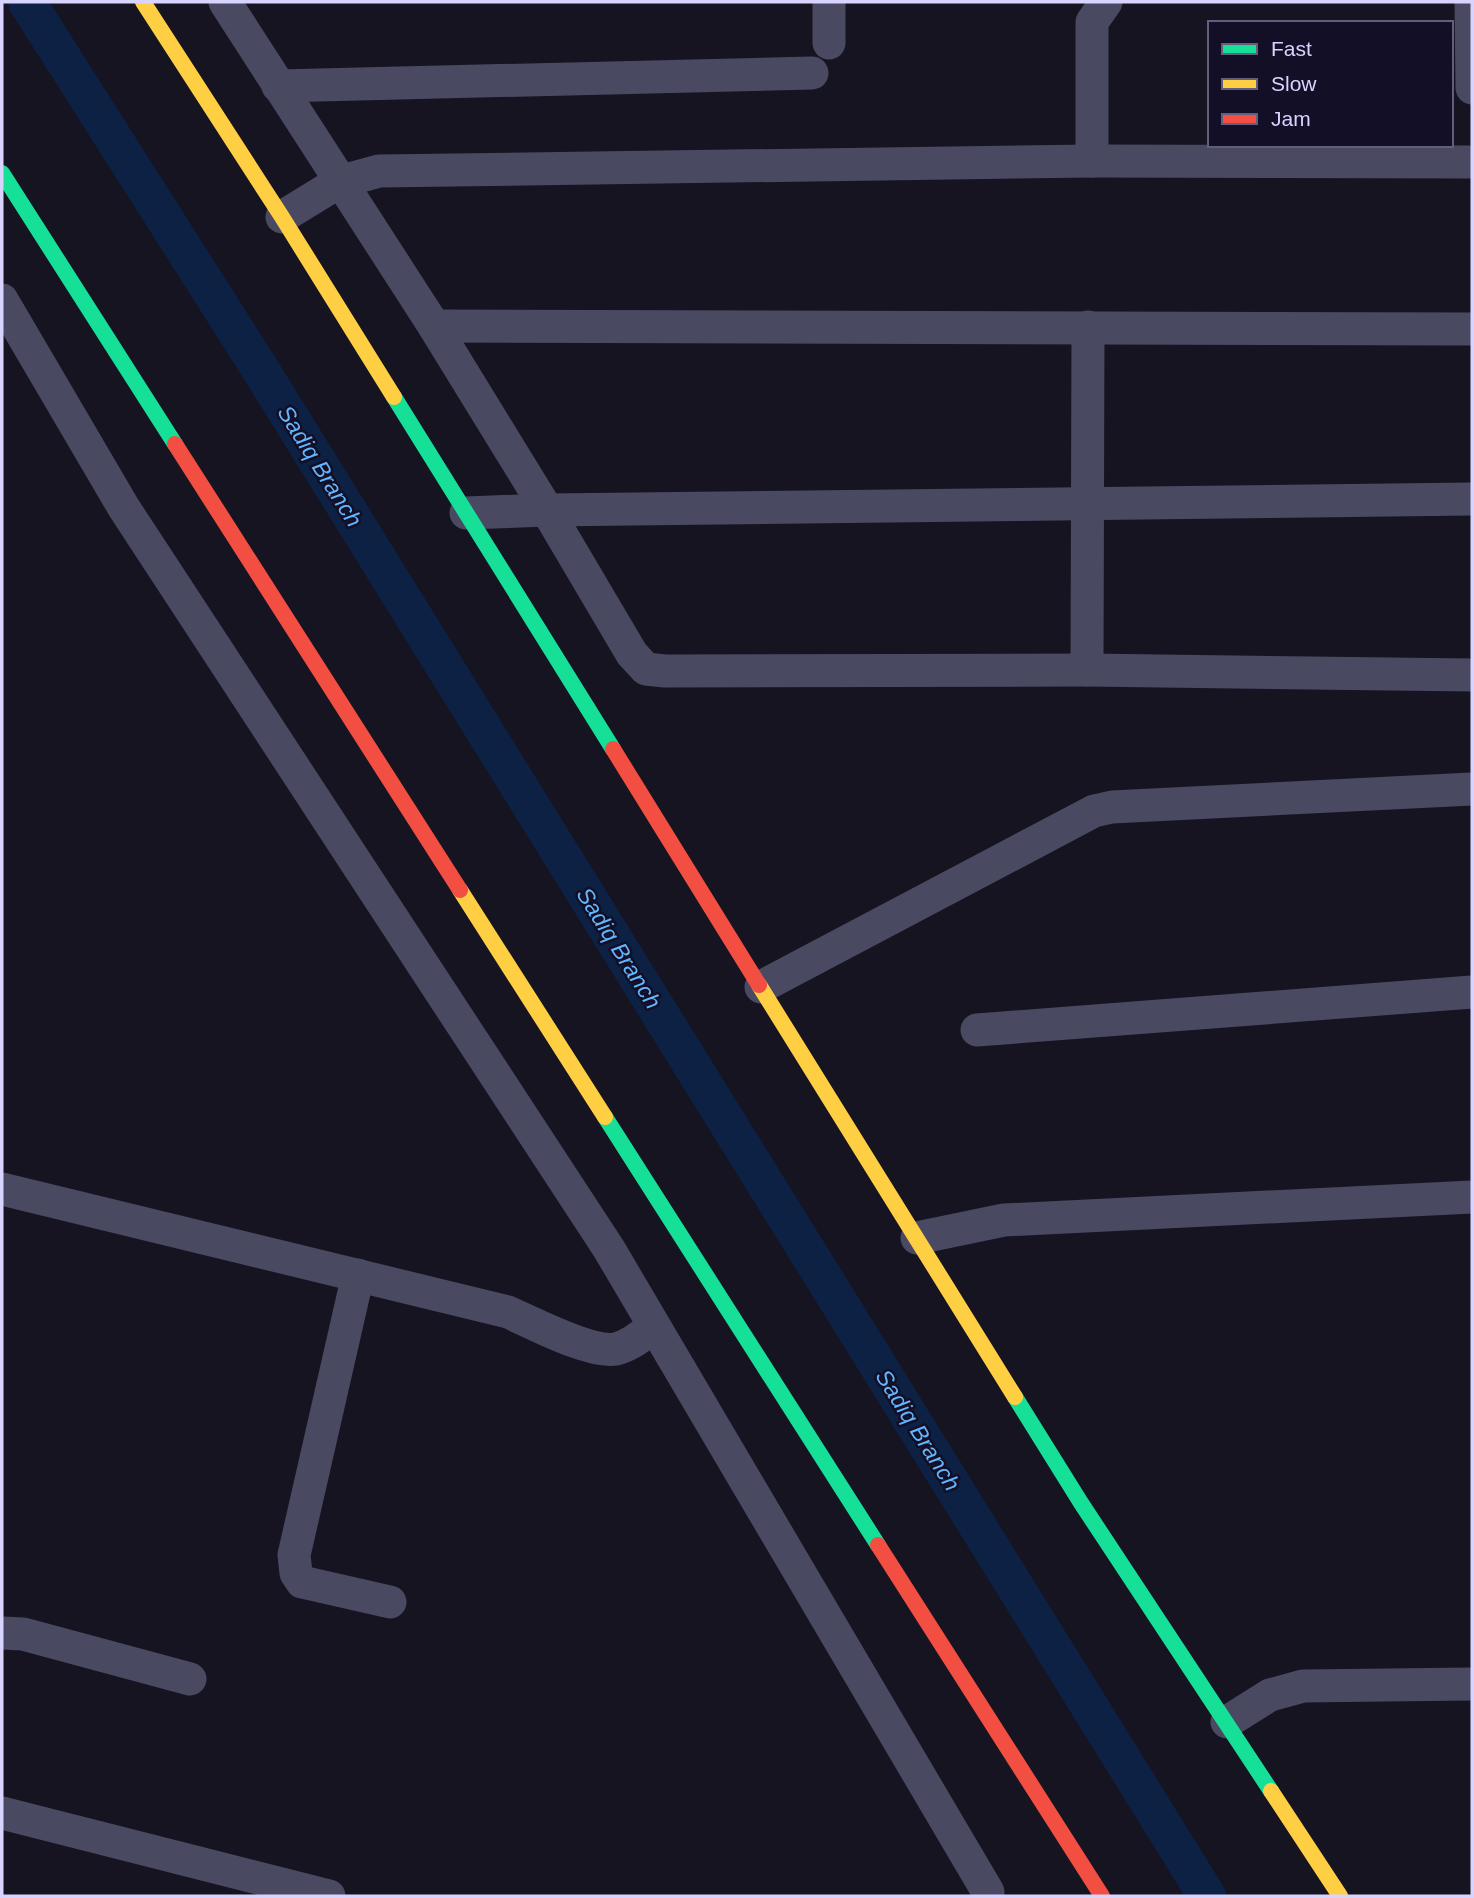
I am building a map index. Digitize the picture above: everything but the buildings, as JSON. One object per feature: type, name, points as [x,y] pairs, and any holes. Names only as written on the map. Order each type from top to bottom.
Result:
[{"type":"main road","points":[[143,2],[282,217],[1081,1503],[1340,1896]]},
{"type":"main road","points":[[2,173],[1102,1896]]},
{"type":"street","points":[[225,2],[434,326],[632,654],[646,669],[1087,670],[1472,675]]},
{"type":"street","points":[[829,2],[829,43]]},
{"type":"street","points":[[1092,161],[1092,22],[1106,2]]},
{"type":"street","points":[[1471,2],[1472,88]]},
{"type":"street","points":[[278,86],[812,73]]},
{"type":"street","points":[[282,217],[339,182],[379,171],[1092,161],[1472,162]]},
{"type":"street","points":[[2,300],[124,508],[609,1249],[988,1892]]},
{"type":"street","points":[[434,326],[1472,329]]},
{"type":"street","points":[[1087,670],[1088,327]]},
{"type":"street","points":[[466,513],[1086,502],[1472,499]]},
{"type":"street","points":[[761,988],[1094,811],[1112,807],[1472,789]]},
{"type":"street","points":[[977,1030],[1472,992]]},
{"type":"street","points":[[2,1189],[508,1312],[585,1346],[614,1349],[636,1341],[653,1326]]},
{"type":"street","points":[[917,1238],[1004,1220],[1472,1197]]},
{"type":"street","points":[[358,1275],[294,1555],[296,1573],[302,1582],[390,1602]]},
{"type":"street","points":[[2,1633],[23,1634],[190,1679]]},
{"type":"street","points":[[1227,1722],[1270,1695],[1303,1686],[1472,1684]]},
{"type":"street","points":[[2,1813],[329,1896]]},
{"type":"waterway","name":"Sadiq Branch","points":[[27,2],[262,372],[1207,1896]]},
{"type":"traffic: fast","points":[[2,173],[175,444]]},
{"type":"traffic: fast","points":[[394,397],[613,749]]},
{"type":"traffic: fast","points":[[605,1117],[878,1545]]},
{"type":"traffic: fast","points":[[1015,1397],[1081,1503],[1271,1791]]},
{"type":"traffic: slow","points":[[143,2],[394,397]]},
{"type":"traffic: slow","points":[[460,890],[605,1117]]},
{"type":"traffic: slow","points":[[759,985],[1015,1397]]},
{"type":"traffic: slow","points":[[1271,1791],[1340,1896]]},
{"type":"traffic: jam","points":[[175,444],[460,890]]},
{"type":"traffic: jam","points":[[613,749],[759,985]]},
{"type":"traffic: jam","points":[[878,1545],[1102,1896]]}]
